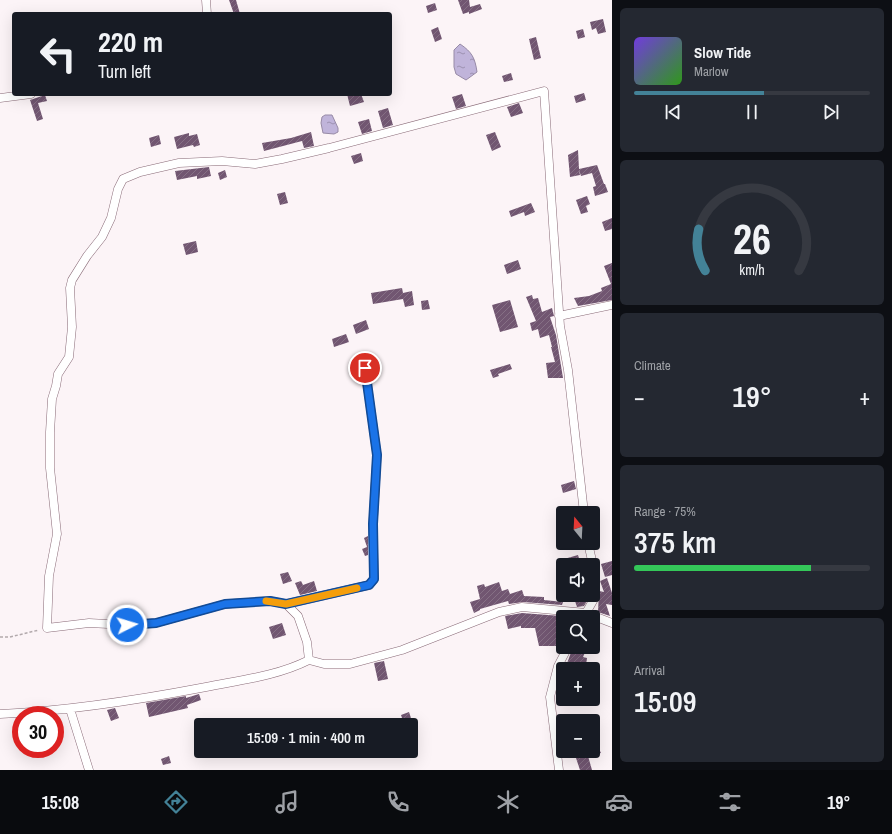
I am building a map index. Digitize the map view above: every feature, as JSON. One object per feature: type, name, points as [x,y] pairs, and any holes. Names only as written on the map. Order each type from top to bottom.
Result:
[{"type":"street","points":[[206,0],[207,12]]},
{"type":"street","points":[[365,368],[377,455],[373,524],[374,579],[369,585],[286,604],[270,601],[225,604],[156,623],[127,625],[89,623],[47,628],[50,576],[57,534],[50,468],[52,399],[58,374],[69,357],[72,327],[70,288],[72,280],[87,256],[102,237],[111,218],[118,189],[123,179],[140,172],[179,163],[222,161],[255,164],[282,159],[544,91],[559,316],[568,370],[583,506]]},
{"type":"street","points":[[0,98],[16,96]]},
{"type":"street","points":[[559,316],[612,305]]},
{"type":"street","points":[[286,604],[298,616],[307,642],[309,660]]},
{"type":"street","points":[[0,714],[70,709],[168,694],[266,676],[293,668],[309,660],[324,664],[350,664],[402,650],[499,612],[522,607],[556,611]]},
{"type":"street","points":[[600,619],[612,623]]},
{"type":"street","points":[[559,770],[550,697],[558,666],[564,654]]},
{"type":"street","points":[[70,709],[89,770]]},
{"type":"path","points":[[0,637],[10,637],[47,628]]},
{"type":"water","points":[[460,44],[474,59],[477,72],[466,80],[456,74],[454,67],[454,50]]},
{"type":"water","points":[[325,115],[332,115],[338,128],[338,132],[334,134],[323,133],[321,123],[322,117]]},
{"type":"building","points":[[229,0],[236,0],[239,12],[233,12]]},
{"type":"building","points":[[458,0],[469,0],[470,7],[480,4],[482,9],[469,14],[469,12],[463,14]]},
{"type":"building","points":[[435,3],[437,10],[428,13],[426,6]]},
{"type":"building","points":[[603,19],[606,32],[598,34],[596,28],[592,30],[590,22]]},
{"type":"building","points":[[438,27],[442,39],[435,42],[431,30]]},
{"type":"building","points":[[583,29],[585,37],[578,39],[576,31]]},
{"type":"building","points":[[536,37],[541,58],[534,60],[529,39]]},
{"type":"building","points":[[511,73],[513,80],[504,82],[502,76]]},
{"type":"building","points":[[584,93],[586,100],[576,103],[574,96]]},
{"type":"building","points":[[462,94],[466,106],[456,109],[452,97]]},
{"type":"building","points":[[45,96],[47,101],[38,103],[43,119],[37,121],[30,100]]},
{"type":"building","points":[[348,96],[362,96],[364,102],[350,106]]},
{"type":"building","points":[[519,103],[523,113],[511,117],[507,107]]},
{"type":"building","points":[[388,108],[393,125],[383,128],[378,111]]},
{"type":"building","points":[[369,119],[372,131],[362,134],[358,122]]},
{"type":"building","points":[[311,132],[314,146],[304,148],[302,141],[264,151],[262,143],[291,138]]},
{"type":"building","points":[[495,132],[501,147],[492,151],[486,135]]},
{"type":"building","points":[[189,133],[189,136],[197,134],[200,145],[177,149],[174,137]]},
{"type":"building","points":[[159,135],[161,144],[151,147],[149,138]]},
{"type":"building","points":[[578,150],[579,169],[597,165],[608,192],[595,196],[593,187],[596,186],[592,173],[581,176],[579,170],[580,175],[570,177],[568,155]]},
{"type":"building","points":[[361,153],[363,161],[354,164],[351,156]]},
{"type":"building","points":[[209,167],[211,176],[197,179],[197,176],[177,180],[175,171]]},
{"type":"building","points":[[225,170],[227,177],[220,180],[218,173]]},
{"type":"building","points":[[285,192],[288,203],[280,205],[277,194]]},
{"type":"building","points":[[587,196],[590,204],[586,206],[588,212],[581,214],[576,200]]},
{"type":"building","points":[[531,203],[535,212],[525,216],[524,212],[511,217],[509,211]]},
{"type":"building","points":[[612,218],[612,229],[605,231],[602,222]]},
{"type":"building","points":[[196,241],[198,252],[186,255],[183,244]]},
{"type":"building","points":[[518,260],[521,269],[507,274],[504,265]]},
{"type":"building","points":[[612,263],[612,300],[578,306],[574,298],[589,296],[602,291],[601,288],[611,284],[604,266]]},
{"type":"building","points":[[402,288],[403,293],[412,291],[414,305],[405,307],[403,299],[373,304],[371,293]]},
{"type":"building","points":[[532,295],[533,299],[538,298],[542,312],[552,308],[554,316],[550,317],[556,335],[563,378],[548,378],[546,363],[555,362],[549,335],[540,338],[538,329],[532,331],[530,323],[536,321],[526,297]]},
{"type":"building","points":[[428,300],[430,309],[422,310],[421,301]]},
{"type":"building","points":[[510,300],[518,327],[500,332],[492,305]]},
{"type":"building","points":[[366,320],[369,329],[356,334],[353,325]]},
{"type":"building","points":[[346,334],[349,342],[334,347],[332,339]]},
{"type":"building","points":[[510,364],[512,369],[498,374],[499,376],[493,378],[490,370]]},
{"type":"building","points":[[574,481],[576,489],[563,493],[561,485]]},
{"type":"building","points":[[368,536],[368,555],[365,556],[362,549],[367,547],[364,538]]},
{"type":"building","points":[[578,555],[579,558],[568,558]]},
{"type":"building","points":[[612,561],[612,575],[605,577],[601,564]]},
{"type":"building","points":[[288,572],[292,581],[283,584],[280,574]]},
{"type":"building","points":[[607,578],[612,593],[612,605],[606,604],[610,616],[600,613],[600,610],[598,610],[600,591],[604,592],[600,581]]},
{"type":"building","points":[[301,581],[303,585],[314,581],[317,591],[300,595],[295,583]]},
{"type":"building","points":[[499,582],[502,591],[508,589],[510,594],[522,590],[524,596],[544,597],[544,600],[563,602],[562,605],[523,602],[509,604],[508,601],[480,609],[474,613],[470,602],[480,599],[477,586],[484,584],[485,587]]},
{"type":"building","points":[[575,602],[586,602],[584,606],[577,607]]},
{"type":"building","points":[[522,613],[556,616],[556,646],[539,646],[535,628],[521,628],[521,626],[508,629],[505,616]]},
{"type":"building","points":[[282,623],[286,635],[273,639],[269,627]]},
{"type":"building","points":[[570,654],[584,654],[583,657],[587,658],[586,662],[568,662]]},
{"type":"building","points":[[384,661],[388,679],[378,681],[374,663]]},
{"type":"building","points":[[199,694],[201,700],[187,705],[188,708],[149,717],[146,703],[186,696],[186,698]]},
{"type":"building","points":[[115,708],[119,718],[111,721],[107,710]]},
{"type":"building","points":[[409,712],[411,718],[402,718],[401,715]]},
{"type":"building","points":[[169,756],[171,763],[163,765],[161,759]]},
{"type":"building","points":[[576,758],[589,758],[592,770],[580,770]]},
{"type":"slow traffic","points":[[266,601],[286,604],[357,588]]},
{"type":"route","points":[[127,625],[156,623],[225,604],[270,601],[286,604],[369,585],[374,579],[373,524],[377,455],[365,368]]}]
